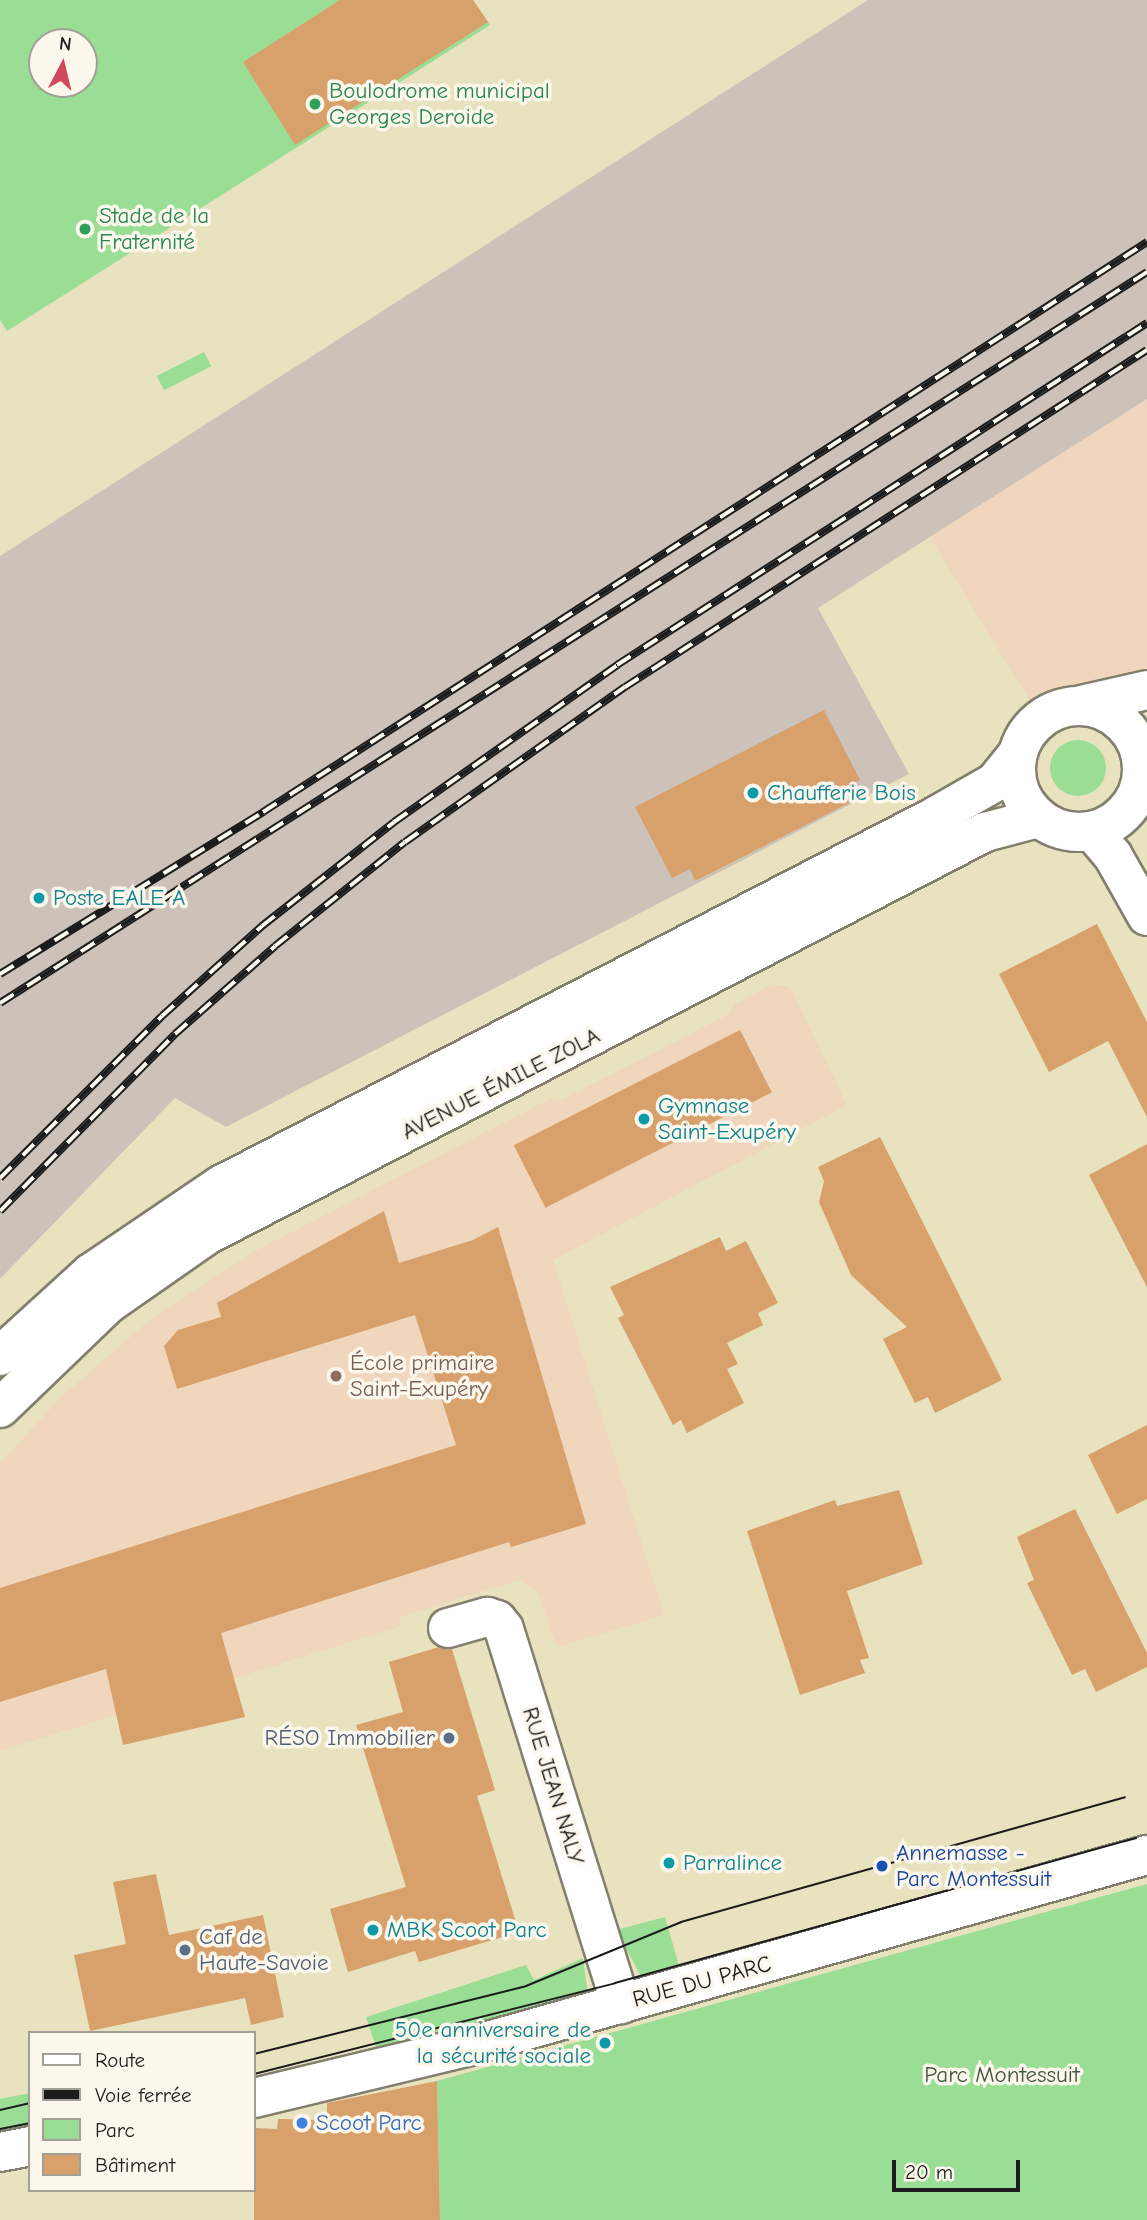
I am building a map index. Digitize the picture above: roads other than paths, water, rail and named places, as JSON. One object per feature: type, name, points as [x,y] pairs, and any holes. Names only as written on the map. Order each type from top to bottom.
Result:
[{"type":"street","points":[[1079,705],[1102,710],[1128,728],[1145,767],[1131,806],[1118,819],[1092,831],[1066,831],[1038,818],[1020,792],[1017,755],[1029,731],[1041,719],[1079,705],[1147,690]]},
{"type":"street","name":"AVENUE ÉMILE ZOLA","points":[[0,1356],[91,1273],[221,1185],[934,817],[995,782],[1017,755]]},
{"type":"street","name":"AVENUE ÉMILE ZOLA","points":[[0,1408],[108,1304],[207,1236],[985,832],[1038,818]]},
{"type":"street","points":[[1092,831],[1113,856],[1147,916]]},
{"type":"street","name":"RUE JEAN NALY","points":[[448,1628],[487,1617],[497,1620],[504,1629],[621,2004]]},
{"type":"street","name":"RUE DU PARC","points":[[256,2097],[621,2004],[1147,1855]]},
{"type":"street","points":[[0,2152],[28,2146]]},
{"type":"tram line","points":[[256,2054],[526,1986],[681,1922],[1125,1797]]},
{"type":"tram line","points":[[256,2073],[615,1983],[1136,1838]]},
{"type":"tram line","points":[[0,2110],[28,2103]]},
{"type":"tram line","points":[[0,2129],[28,2123]]},
{"type":"railway","points":[[0,974],[263,812],[1147,242]]},
{"type":"railway","points":[[0,1003],[1147,272]]},
{"type":"railway","points":[[0,1178],[162,1016],[262,926],[394,822],[617,665],[1147,323]]},
{"type":"railway","points":[[0,1211],[175,1034],[275,946],[405,842],[625,687],[1147,350]]},
{"type":"place","name":"Boulodrome municipal Georges Deroide","points":[[315,104]]},
{"type":"place","name":"Stade de la Fraternité","points":[[85,229]]},
{"type":"place","name":"Chaufferie Bois","points":[[753,793]]},
{"type":"place","name":"Poste EALE A","points":[[39,898]]},
{"type":"place","name":"Gymnase Saint-Exupéry","points":[[644,1119]]},
{"type":"place","name":"École primaire Saint-Exupéry","points":[[336,1376]]},
{"type":"place","name":"RÉSO Immobilier","points":[[449,1738]]},
{"type":"place","name":"Parralince","points":[[669,1863]]},
{"type":"place","name":"Annemasse - Parc Montessuit","points":[[882,1866]]},
{"type":"place","name":"MBK Scoot Parc","points":[[373,1930]]},
{"type":"place","name":"Caf de Haute-Savoie","points":[[185,1950]]},
{"type":"place","name":"50e anniversaire de la sécurité sociale","points":[[605,2043]]},
{"type":"place","name":"Scoot Parc","points":[[302,2123]]},
{"type":"park label","name":"Parc Montessuit","points":[[1002,2075]]}]
